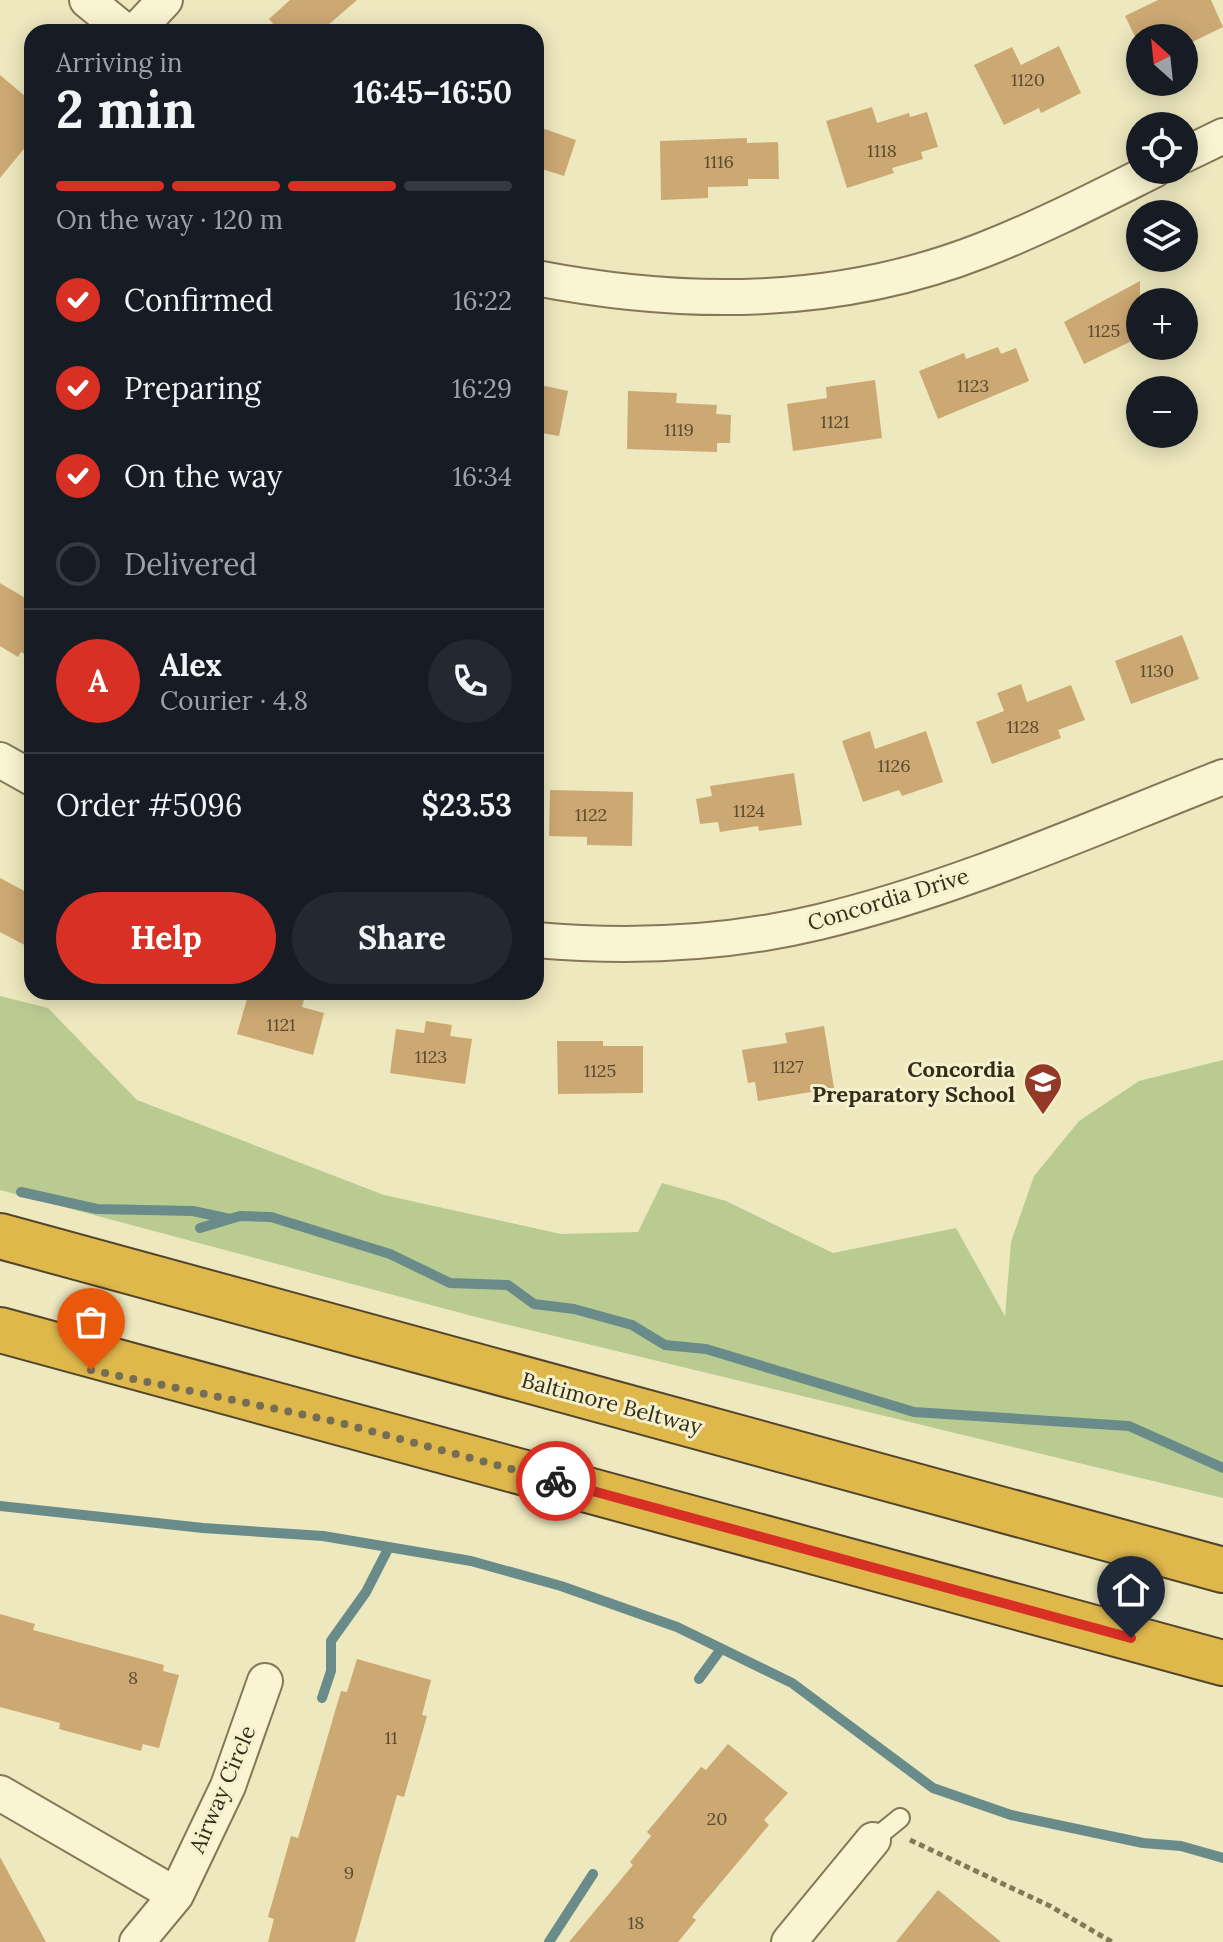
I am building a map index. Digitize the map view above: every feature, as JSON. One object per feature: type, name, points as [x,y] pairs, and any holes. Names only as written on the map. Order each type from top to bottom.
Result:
[{"type":"highway","name":"Baltimore Beltway","points":[[0,1236],[1223,1570]]},
{"type":"highway","points":[[0,1330],[1223,1663]]},
{"type":"highway","points":[[0,1351],[333,1421]]},
{"type":"street","points":[[87,0],[116,24]]},
{"type":"street","points":[[142,24],[165,0]]},
{"type":"street","points":[[1198,148],[1223,136]]},
{"type":"street","points":[[544,280],[616,294],[716,300],[811,293],[898,276],[982,251],[1126,183]]},
{"type":"street","points":[[0,760],[24,774]]},
{"type":"street","name":"Concordia Drive","points":[[544,940],[661,943],[745,936],[818,922],[982,871],[1223,777]]},
{"type":"street","name":"Airway Circle","points":[[137,1942],[176,1895],[228,1786],[265,1681]]},
{"type":"street","points":[[0,1793],[176,1895]]},
{"type":"street","points":[[789,1942],[888,1828]]},
{"type":"path","points":[[888,1828],[1050,1906],[1112,1942]]},
{"type":"green space","points":[[0,996],[48,1008],[137,1100],[384,1195],[561,1234],[638,1232],[662,1183],[726,1201],[833,1253],[956,1228],[1005,1316],[1011,1242],[1034,1176],[1079,1121],[1139,1081],[1223,1060],[1223,1498],[476,1317],[0,1190]]},
{"type":"building","points":[[290,0],[357,0],[329,24],[273,24],[269,19]]},
{"type":"building","points":[[1158,0],[1211,0],[1223,27],[1198,39],[1198,24],[1129,24],[1125,16]]},
{"type":"building","points":[[1059,46],[1081,93],[1041,113],[1039,108],[1004,125],[974,65],[1012,47],[1021,65]]},
{"type":"building","points":[[0,75],[24,95],[24,149],[0,178]]},
{"type":"building","points":[[872,107],[877,123],[909,113],[910,117],[927,112],[938,147],[921,152],[923,159],[892,168],[894,173],[847,188],[826,121]]},
{"type":"building","points":[[544,129],[576,140],[564,176],[544,170]]},
{"type":"building","points":[[747,138],[747,143],[778,142],[779,179],[748,179],[748,186],[708,187],[708,198],[661,200],[660,141]]},
{"type":"building","points":[[1140,281],[1140,288],[1127,288]]},
{"type":"building","points":[[1126,289],[1126,344],[1084,364],[1064,322]]},
{"type":"building","points":[[998,347],[1001,354],[1016,348],[1029,381],[938,419],[919,371],[964,353],[966,359]]},
{"type":"building","points":[[875,380],[882,438],[793,451],[787,404],[827,398],[826,387]]},
{"type":"building","points":[[544,386],[568,391],[559,436],[544,433]]},
{"type":"building","points":[[628,391],[677,393],[676,403],[717,405],[716,414],[731,415],[730,443],[717,443],[717,452],[627,449]]},
{"type":"building","points":[[0,583],[24,597],[24,654],[21,652],[18,657],[0,646]]},
{"type":"building","points":[[1182,635],[1199,679],[1131,704],[1115,661]]},
{"type":"building","points":[[1021,684],[1027,702],[1071,685],[1085,720],[1058,730],[1061,738],[992,764],[976,722],[1004,711],[997,693]]},
{"type":"building","points":[[870,731],[875,749],[926,731],[943,782],[902,796],[899,790],[863,802],[842,741]]},
{"type":"building","points":[[794,773],[802,825],[759,831],[758,826],[720,832],[718,822],[700,824],[696,799],[712,796],[710,786]]},
{"type":"building","points":[[550,790],[633,792],[632,846],[587,845],[587,837],[549,836]]},
{"type":"building","points":[[0,878],[24,891],[24,945],[0,932]]},
{"type":"building","points":[[247,1000],[304,1000],[302,1007],[324,1013],[313,1055],[237,1034]]},
{"type":"building","points":[[426,1021],[452,1025],[450,1036],[472,1039],[465,1084],[390,1073],[396,1029],[424,1033]]},
{"type":"building","points":[[824,1026],[834,1088],[758,1101],[755,1082],[748,1083],[742,1050],[787,1043],[785,1033]]},
{"type":"building","points":[[557,1041],[603,1041],[603,1046],[643,1046],[643,1093],[558,1094]]},
{"type":"building","points":[[0,1614],[35,1624],[33,1630],[164,1665],[163,1671],[179,1675],[159,1748],[143,1744],[141,1751],[59,1729],[60,1723],[0,1707]]},
{"type":"building","points":[[357,1659],[431,1680],[422,1715],[427,1716],[404,1797],[397,1795],[355,1942],[268,1942],[274,1919],[268,1917],[291,1836],[298,1838],[341,1691],[347,1692]]},
{"type":"building","points":[[728,1744],[788,1793],[764,1820],[769,1825],[692,1917],[696,1920],[678,1942],[569,1942],[633,1865],[630,1862],[651,1836],[647,1832],[701,1767],[706,1770]]},
{"type":"building","points":[[0,1857],[46,1942],[0,1942]]},
{"type":"building","points":[[938,1890],[1001,1942],[896,1942]]},
{"type":"waterway","points":[[21,1192],[97,1209],[193,1211],[230,1219]]},
{"type":"waterway","points":[[200,1228],[240,1216],[271,1217],[390,1254],[450,1283],[508,1285],[534,1304],[574,1309],[632,1325],[665,1345],[706,1349],[914,1412],[1129,1426],[1223,1468]]},
{"type":"waterway","points":[[0,1506],[203,1528],[323,1536],[471,1561],[561,1586],[677,1627],[792,1683],[933,1788],[1011,1815],[1143,1843],[1181,1846],[1223,1858]]},
{"type":"waterway","points":[[322,1698],[331,1671],[331,1641],[366,1592],[389,1547]]},
{"type":"waterway","points":[[699,1679],[721,1649]]},
{"type":"waterway","points":[[549,1942],[593,1874]]},
{"type":"way so far","points":[[91,1370],[333,1421],[556,1481]]},
{"type":"place","name":"Concordia Preparatory School","points":[[1043,1116]]},
{"type":"route","points":[[556,1481],[1131,1638]]}]
